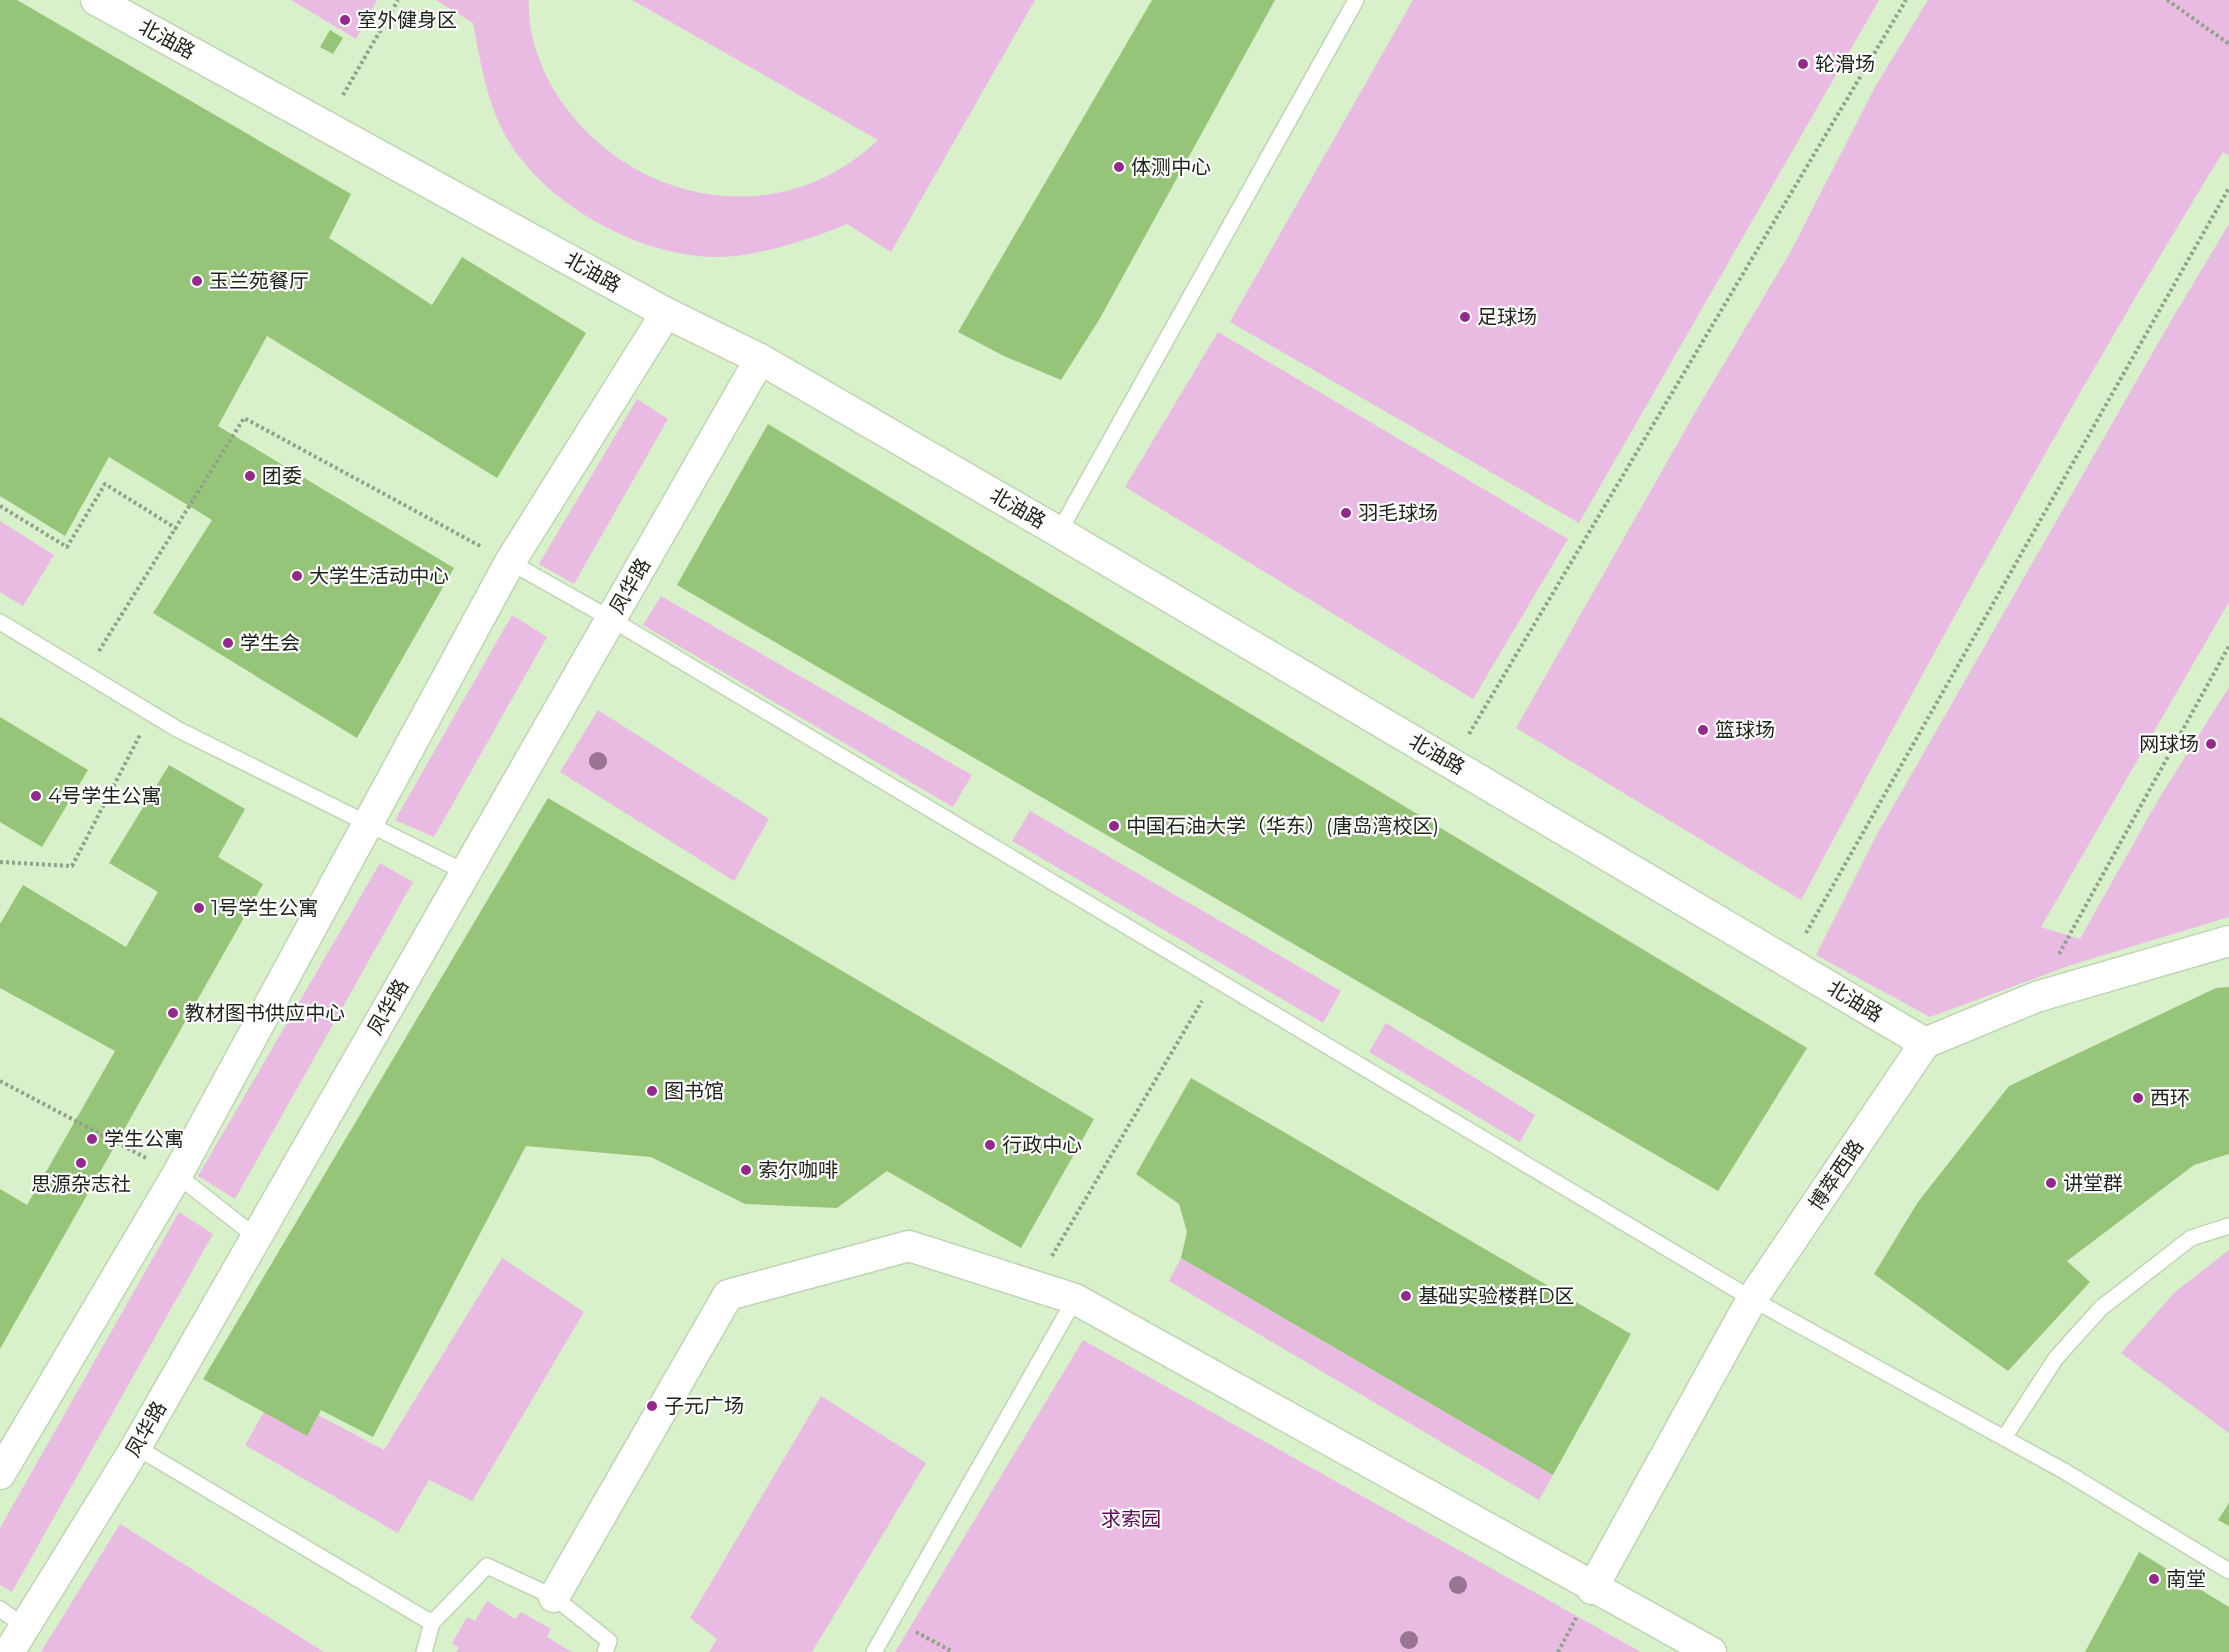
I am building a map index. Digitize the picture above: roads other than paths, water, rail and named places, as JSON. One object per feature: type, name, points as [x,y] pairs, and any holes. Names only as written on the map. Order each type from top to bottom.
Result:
[{"type":"street","name":"北油路","points":[[96,0],[666,313],[760,359],[1059,532],[1925,1042]]},
{"type":"street","points":[[0,1474],[177,1174],[510,562],[666,313]]},
{"type":"street","name":"凤华路","points":[[17,1640],[136,1447],[760,359]]},
{"type":"street","points":[[1925,1042],[2036,997],[2229,941]]},
{"type":"street","name":"博萃西路","points":[[1592,1589],[1752,1299],[1925,1042]]},
{"type":"street","points":[[554,1597],[728,1295],[909,1246],[1034,1288],[1075,1299],[1592,1589],[1711,1652]]},
{"type":"lane","points":[[1059,532],[1356,0]]},
{"type":"lane","points":[[510,562],[610,619],[1752,1299],[2004,1438],[2229,1571]]},
{"type":"lane","points":[[0,622],[151,714],[367,825],[465,872]]},
{"type":"lane","points":[[177,1174],[256,1237]]},
{"type":"lane","points":[[2004,1438],[2056,1358],[2101,1308],[2191,1238],[2229,1226]]},
{"type":"lane","points":[[874,1652],[1075,1299]]},
{"type":"lane","points":[[136,1447],[432,1623]]},
{"type":"lane","points":[[424,1652],[432,1623],[487,1566],[554,1597],[609,1641],[605,1652]]},
{"type":"lane","points":[[0,1609],[17,1640]]},
{"type":"place","name":"室外健身区","points":[[345,20]]},
{"type":"place","name":"轮滑场","points":[[1803,64]]},
{"type":"place","name":"体测中心","points":[[1119,167]]},
{"type":"place","name":"玉兰苑餐厅","points":[[197,281]]},
{"type":"place","name":"足球场","points":[[1465,317]]},
{"type":"place","name":"团委","points":[[250,476]]},
{"type":"place","name":"羽毛球场","points":[[1346,513]]},
{"type":"place","name":"大学生活动中心","points":[[297,576]]},
{"type":"place","name":"学生会","points":[[228,643]]},
{"type":"place","name":"篮球场","points":[[1703,730]]},
{"type":"place","name":"网球场","points":[[2211,744]]},
{"type":"place","name":"4号学生公寓","points":[[36,796]]},
{"type":"place","name":"中国石油大学（华东）(唐岛湾校区)","points":[[1114,826]]},
{"type":"place","name":"1号学生公寓","points":[[199,908]]},
{"type":"place","name":"教材图书供应中心","points":[[173,1013]]},
{"type":"place","name":"图书馆","points":[[652,1091]]},
{"type":"place","name":"西环","points":[[2138,1098]]},
{"type":"place","name":"学生公寓","points":[[92,1139]]},
{"type":"place","name":"行政中心","points":[[990,1145]]},
{"type":"place","name":"思源杂志社","points":[[81,1163]]},
{"type":"place","name":"索尔咖啡","points":[[746,1170]]},
{"type":"place","name":"讲堂群","points":[[2051,1183]]},
{"type":"place","name":"基础实验楼群D区","points":[[1406,1296]]},
{"type":"place","name":"子元广场","points":[[652,1406]]},
{"type":"place","name":"南堂","points":[[2154,1579]]},
{"type":"park label","name":"求索园","points":[[1131,1519]]}]
